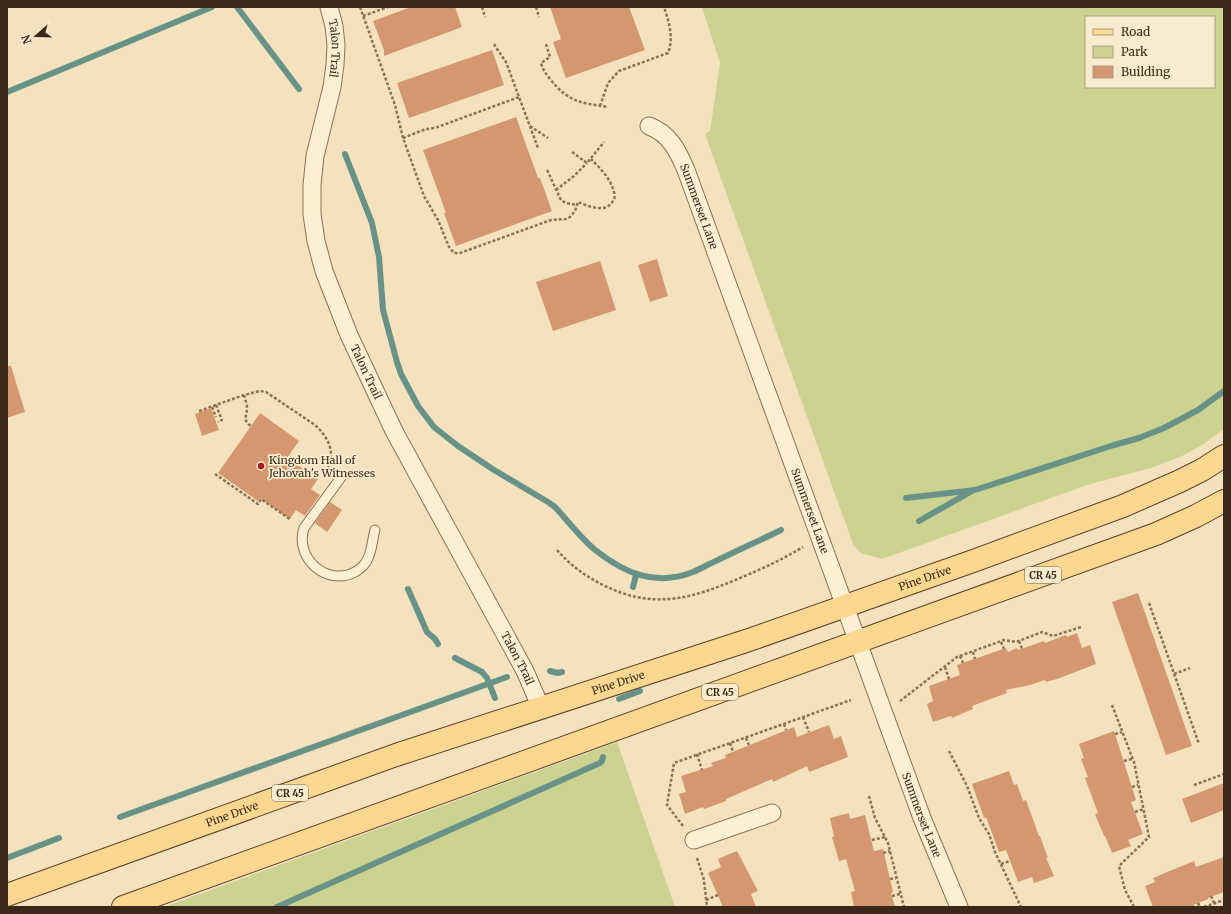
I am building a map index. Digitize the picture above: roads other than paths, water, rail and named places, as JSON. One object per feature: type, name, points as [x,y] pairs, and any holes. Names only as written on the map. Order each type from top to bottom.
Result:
[{"type":"main road","name":"Pine Drive","points":[[7,895],[388,758],[749,640],[1123,506],[1185,478],[1213,464],[1224,456]]},
{"type":"main road","name":"CR 45","points":[[123,907],[1156,534],[1196,516],[1224,501]]},
{"type":"street","name":"Talon Trail","points":[[328,7],[334,26],[336,45],[335,65],[332,87],[315,156],[312,185],[312,214],[316,241],[324,271],[349,335],[394,432],[525,671],[541,708]]},
{"type":"street","name":"Summerset Lane","points":[[649,126],[662,132],[668,138],[682,161],[922,818],[959,907]]},
{"type":"street","points":[[694,840],[772,813]]},
{"type":"lane","points":[[342,476],[304,528],[301,536],[302,548],[307,558],[314,566],[324,573],[335,576],[346,576],[363,567],[368,561],[374,530]]},
{"type":"waterway","points":[[7,92],[212,7]]},
{"type":"waterway","points":[[237,7],[299,89]]},
{"type":"waterway","points":[[345,154],[372,223],[379,257],[383,310],[397,362],[401,374],[418,406],[434,427],[458,446],[494,470],[555,507],[584,539],[605,557],[628,571],[640,575],[653,578],[666,578],[693,572],[781,530]]},
{"type":"waterway","points":[[906,498],[975,490],[1139,438],[1164,428],[1198,410],[1224,391]]},
{"type":"waterway","points":[[919,521],[972,491]]},
{"type":"waterway","points":[[633,587],[636,575]]},
{"type":"waterway","points":[[408,589],[427,632],[438,644]]},
{"type":"waterway","points":[[455,658],[482,672],[487,678],[495,698]]},
{"type":"waterway","points":[[550,671],[558,673],[562,672]]},
{"type":"waterway","points":[[120,817],[507,677]]},
{"type":"waterway","points":[[619,699],[640,691]]},
{"type":"waterway","points":[[277,907],[600,763],[603,757]]},
{"type":"waterway","points":[[7,858],[59,838]]},
{"type":"place","name":"Kingdom Hall of Jehovah's Witnesses","points":[[261,466]]}]
